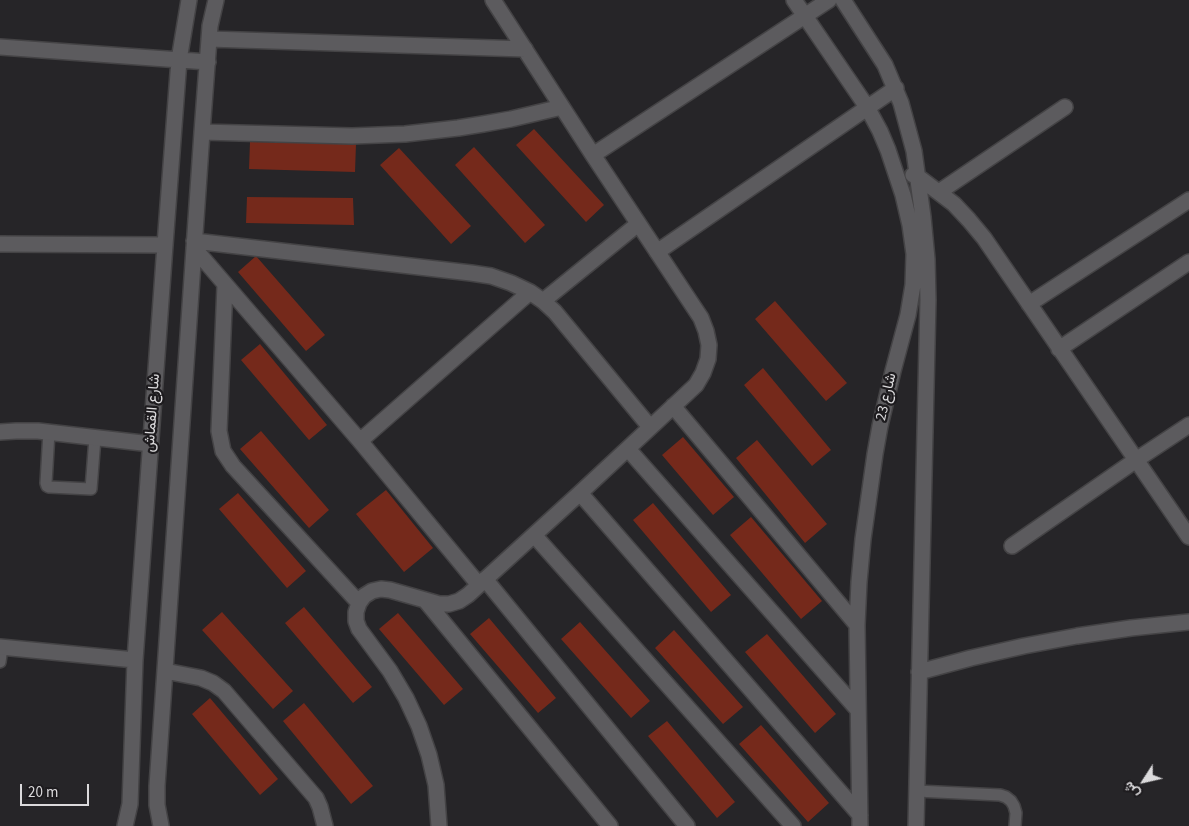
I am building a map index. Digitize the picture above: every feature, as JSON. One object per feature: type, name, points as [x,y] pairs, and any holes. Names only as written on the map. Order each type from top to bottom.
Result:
[{"type":"street","name":"شارع القماش","points":[[125,826],[130,804],[135,660],[179,60],[189,0]]},
{"type":"street","name":"شارع القماش","points":[[161,826],[157,806],[157,786],[202,132],[210,26],[216,0]]},
{"type":"street","points":[[439,826],[436,786],[429,755],[419,726],[406,698],[390,671],[359,629],[356,621],[356,612],[359,603],[364,596],[372,591],[381,589],[439,604],[459,601],[580,493],[696,385],[708,359],[709,345],[701,318],[593,156],[493,0]]},
{"type":"street","name":"شارع 23","points":[[794,0],[867,107],[880,131],[895,168],[903,195],[914,254],[913,285],[908,314],[893,371],[875,454],[862,539],[857,625],[860,820]]},
{"type":"street","points":[[593,156],[829,0]]},
{"type":"street","points":[[843,0],[886,65],[901,103],[914,151],[927,259],[928,300],[916,826]]},
{"type":"street","points":[[209,39],[525,49]]},
{"type":"street","points":[[0,47],[208,62]]},
{"type":"street","points":[[657,252],[896,88]]},
{"type":"street","points":[[202,132],[352,136],[405,134],[483,124],[562,107]]},
{"type":"street","points":[[939,192],[1065,107]]},
{"type":"street","points":[[895,168],[917,176],[954,204],[969,220],[1030,304],[1189,537]]},
{"type":"street","points":[[1030,304],[1189,200]]},
{"type":"street","points":[[543,301],[638,224]]},
{"type":"street","points":[[0,244],[165,244]]},
{"type":"street","points":[[194,244],[225,285],[482,582],[687,826]]},
{"type":"street","points":[[194,244],[478,274],[511,282],[530,292],[555,312],[650,427]]},
{"type":"street","points":[[1059,349],[1189,262]]},
{"type":"street","points":[[225,285],[219,421],[220,441],[223,450],[233,466],[359,603]]},
{"type":"street","points":[[360,441],[530,292]]},
{"type":"street","points":[[672,406],[857,625]]},
{"type":"street","points":[[1012,546],[1189,425]]},
{"type":"street","points":[[0,432],[49,432],[150,444]]},
{"type":"street","points":[[628,449],[858,710]]},
{"type":"street","points":[[580,493],[860,820]]},
{"type":"street","points":[[534,534],[793,826]]},
{"type":"street","points":[[425,600],[610,826]]},
{"type":"street","points":[[919,672],[1042,642],[1131,628],[1189,622]]},
{"type":"street","points":[[1,647],[135,660]]},
{"type":"street","points":[[165,671],[201,678],[213,683],[224,691],[316,798],[325,826]]},
{"type":"lane","points":[[49,432],[46,483],[49,487],[91,489],[95,438]]},
{"type":"lane","points":[[0,662],[1,647]]},
{"type":"lane","points":[[917,790],[1000,795],[1006,797],[1014,806],[1016,813],[1015,826]]},
{"type":"building","points":[[534,129],[604,205],[586,222],[516,145]]},
{"type":"building","points":[[250,142],[356,144],[355,172],[249,169]]},
{"type":"building","points":[[474,147],[545,225],[525,243],[455,165]]},
{"type":"building","points":[[399,148],[471,226],[451,244],[380,165]]},
{"type":"building","points":[[247,197],[353,198],[354,225],[246,223]]},
{"type":"building","points":[[256,256],[325,335],[306,351],[238,272]]},
{"type":"building","points":[[775,301],[847,383],[826,401],[755,319]]},
{"type":"building","points":[[260,344],[327,425],[309,440],[241,360]]},
{"type":"building","points":[[763,368],[831,450],[812,466],[744,385]]},
{"type":"building","points":[[261,431],[329,510],[309,528],[240,449]]},
{"type":"building","points":[[683,437],[734,497],[713,515],[662,455]]},
{"type":"building","points":[[757,440],[827,524],[805,543],[736,458]]},
{"type":"building","points":[[386,490],[433,548],[404,572],[356,514]]},
{"type":"building","points":[[238,493],[306,571],[287,588],[219,509]]},
{"type":"building","points":[[653,503],[731,595],[711,612],[633,520]]},
{"type":"building","points":[[751,517],[822,601],[801,619],[730,535]]},
{"type":"building","points":[[304,607],[372,687],[353,703],[285,623]]},
{"type":"building","points":[[222,612],[293,691],[273,709],[202,630]]},
{"type":"building","points":[[398,613],[463,689],[444,705],[379,629]]},
{"type":"building","points":[[489,618],[556,698],[538,713],[470,634]]},
{"type":"building","points":[[580,622],[650,701],[631,718],[561,639]]},
{"type":"building","points":[[674,630],[743,707],[723,724],[655,648]]},
{"type":"building","points":[[767,634],[836,714],[815,733],[745,652]]},
{"type":"building","points":[[210,698],[278,779],[260,795],[192,714]]},
{"type":"building","points":[[304,703],[373,786],[351,804],[283,721]]},
{"type":"building","points":[[667,721],[735,802],[717,818],[648,736]]},
{"type":"building","points":[[761,725],[829,803],[808,822],[739,744]]}]
